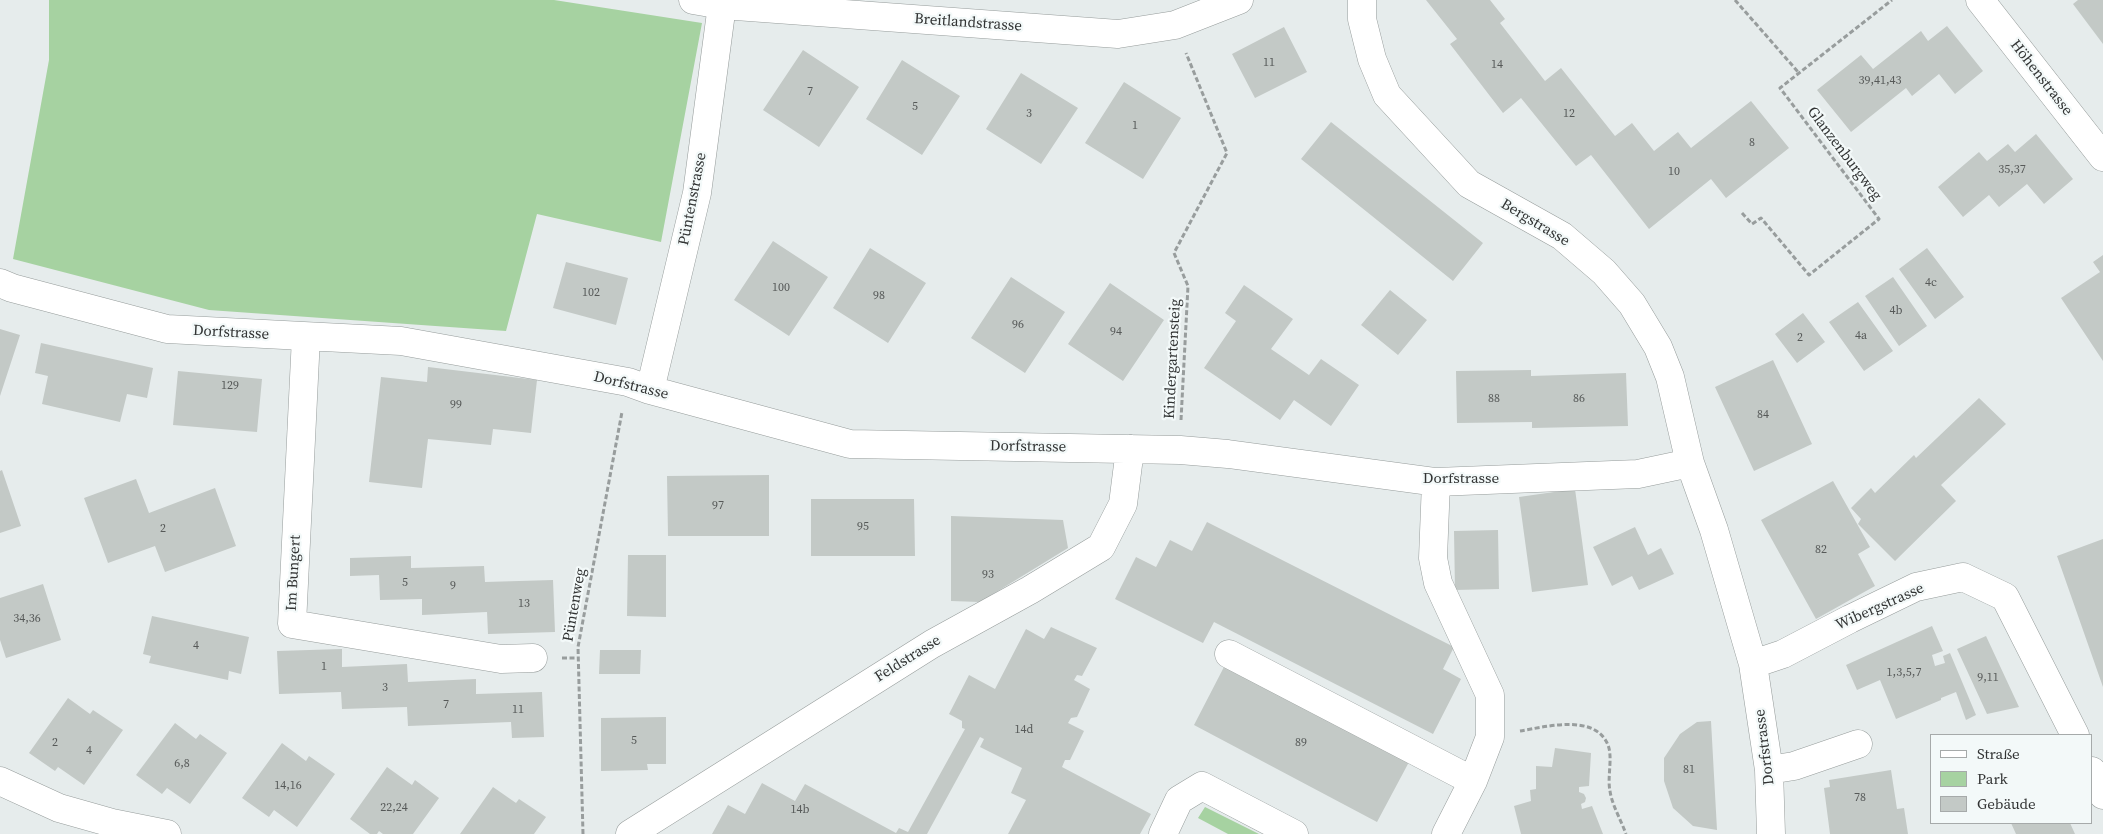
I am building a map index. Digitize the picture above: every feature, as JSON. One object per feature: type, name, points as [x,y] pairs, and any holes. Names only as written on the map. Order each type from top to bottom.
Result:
[{"type":"street","name":"Breitlandstrasse","points":[[693,0],[722,4],[1118,34],[1175,25],[1239,0]]},
{"type":"street","name":"Bergstrasse","points":[[1362,0],[1362,18],[1372,59],[1387,95],[1469,184],[1562,236],[1604,272],[1632,304],[1658,346],[1670,376],[1690,463]]},
{"type":"street","name":"Höhenstrasse","points":[[1980,0],[2103,157]]},
{"type":"street","name":"Püntenstrasse","points":[[639,386],[697,193],[722,4]]},
{"type":"street","name":"Dorfstrasse","points":[[0,282],[12,288],[167,330],[401,341],[639,386],[850,444],[1180,450],[1228,454],[1436,482],[1638,474],[1690,463],[1714,530],[1752,664],[1761,710],[1769,770],[1772,834]]},
{"type":"street","name":"Im Bungert","points":[[306,337],[292,624],[501,659],[533,658]]},
{"type":"street","name":"Feldstrasse","points":[[630,834],[932,644],[1030,590],[1101,547],[1123,504],[1130,449]]},
{"type":"street","points":[[1436,482],[1433,558],[1438,583],[1490,695],[1490,737],[1473,781],[1446,834]]},
{"type":"street","name":"Wibergstrasse","points":[[1752,664],[1783,654],[1916,587],[1962,577],[2005,598],[2074,734]]},
{"type":"street","points":[[1229,654],[1473,781]]},
{"type":"street","points":[[1769,770],[1794,766],[1858,744]]},
{"type":"street","points":[[2093,773],[2103,795]]},
{"type":"street","points":[[0,781],[59,808],[112,823],[167,834]]},
{"type":"street","points":[[1162,834],[1180,800],[1202,786],[1294,834]]},
{"type":"path","points":[[1735,0],[1799,73]]},
{"type":"path","name":"Glanzenburgweg","points":[[1742,213],[1752,224],[1761,218],[1809,275],[1879,219],[1780,88],[1892,0]]},
{"type":"path","name":"Kindergartensteig","points":[[1175,25],[1227,152],[1174,253],[1188,286],[1184,334],[1180,450]]},
{"type":"path","name":"Püntenweg","points":[[583,834],[578,647],[639,386]]},
{"type":"path","points":[[1490,737],[1558,724],[1581,725],[1600,733],[1608,746],[1610,792],[1626,834]]},
{"type":"green space","points":[[49,0],[554,0],[702,23],[661,242],[537,214],[506,331],[209,310],[13,259],[49,60]]},
{"type":"green space","points":[[1205,807],[1259,834],[1228,834],[1198,818]]},
{"type":"building","points":[[1426,0],[1490,0],[1505,19],[1500,23],[1545,81],[1561,68],[1615,136],[1632,123],[1654,151],[1678,132],[1691,148],[1751,101],[1789,148],[1726,198],[1711,179],[1649,229],[1591,155],[1576,166],[1521,98],[1503,113],[1450,44],[1457,39]]},
{"type":"building","points":[[2078,0],[2103,0],[2103,44],[2073,4]]},
{"type":"building","points":[[1947,26],[1983,71],[1955,94],[1939,74],[1912,96],[1906,88],[1851,132],[1817,90],[1861,55],[1873,69],[1921,31],[1928,41]]},
{"type":"building","points":[[1284,27],[1307,72],[1255,98],[1232,54]]},
{"type":"building","points":[[803,50],[859,87],[819,147],[763,110]]},
{"type":"building","points":[[902,60],[960,96],[922,155],[866,119]]},
{"type":"building","points":[[1021,73],[1078,108],[1041,164],[986,129]]},
{"type":"building","points":[[1124,82],[1181,118],[1143,179],[1085,143]]},
{"type":"building","points":[[1331,122],[1483,243],[1453,281],[1301,159]]},
{"type":"building","points":[[2036,134],[2073,179],[2044,204],[2027,184],[1999,207],[1989,195],[1963,217],[1938,187],[1979,152],[1987,161],[2008,144],[2015,152]]},
{"type":"building","points":[[773,241],[828,277],[789,336],[734,300]]},
{"type":"building","points":[[870,248],[926,283],[888,343],[833,308]]},
{"type":"building","points":[[1927,248],[1964,297],[1935,319],[1899,269]]},
{"type":"building","points":[[2103,255],[2103,361],[2061,298],[2100,272],[2093,262]]},
{"type":"building","points":[[566,262],[628,278],[616,325],[553,308]]},
{"type":"building","points":[[1011,277],[1065,312],[1025,373],[971,338]]},
{"type":"building","points":[[1893,277],[1927,326],[1899,346],[1865,296]]},
{"type":"building","points":[[1110,283],[1164,320],[1123,381],[1068,344]]},
{"type":"building","points":[[1244,285],[1293,319],[1271,349],[1309,375],[1321,359],[1359,385],[1331,426],[1294,400],[1280,420],[1204,368],[1236,321],[1225,313]]},
{"type":"building","points":[[1390,290],[1427,320],[1398,355],[1361,325]]},
{"type":"building","points":[[1858,302],[1893,351],[1864,371],[1829,322]]},
{"type":"building","points":[[1803,313],[1825,342],[1797,363],[1775,334]]},
{"type":"building","points":[[0,329],[20,335],[0,396]]},
{"type":"building","points":[[41,343],[153,368],[147,398],[127,394],[120,422],[42,404],[48,376],[35,373]]},
{"type":"building","points":[[1773,360],[1812,444],[1754,471],[1715,387]]},
{"type":"building","points":[[428,367],[537,380],[531,433],[493,429],[491,445],[428,439],[422,488],[369,482],[381,377],[427,382]]},
{"type":"building","points":[[1531,370],[1531,376],[1626,373],[1628,426],[1532,428],[1532,422],[1457,423],[1456,371]]},
{"type":"building","points":[[178,371],[262,379],[257,432],[173,425]]},
{"type":"building","points":[[1979,398],[2006,424],[1941,485],[1956,501],[1895,561],[1858,524],[1861,519],[1851,508],[1871,488],[1875,493],[1914,455],[1916,458]]},
{"type":"building","points":[[2,470],[21,526],[0,533],[0,471]]},
{"type":"building","points":[[769,475],[769,536],[668,536],[667,476]]},
{"type":"building","points":[[136,479],[149,513],[215,488],[236,546],[165,572],[155,546],[108,563],[84,498]]},
{"type":"building","points":[[1833,481],[1870,547],[1858,554],[1875,586],[1816,619],[1761,520]]},
{"type":"building","points":[[1575,489],[1588,585],[1532,592],[1519,497]]},
{"type":"building","points":[[811,499],[914,499],[915,556],[811,556]]},
{"type":"building","points":[[951,516],[1063,520],[1068,548],[980,602],[951,601]]},
{"type":"building","points":[[1207,522],[1454,647],[1443,669],[1461,679],[1433,734],[1214,622],[1203,643],[1115,599],[1136,557],[1156,567],[1170,540],[1192,551]]},
{"type":"building","points":[[1635,527],[1648,555],[1661,548],[1674,574],[1639,590],[1632,576],[1612,586],[1593,547]]},
{"type":"building","points":[[1498,530],[1499,589],[1455,590],[1454,531]]},
{"type":"building","points":[[2103,539],[2103,687],[2057,556]]},
{"type":"building","points":[[628,555],[666,555],[666,617],[627,616]]},
{"type":"building","points":[[411,556],[411,568],[484,566],[485,582],[553,580],[555,632],[488,634],[487,612],[422,615],[422,599],[380,600],[379,575],[350,576],[350,558]]},
{"type":"building","points":[[43,584],[61,640],[6,658],[0,640],[0,598]]},
{"type":"building","points":[[152,616],[249,637],[241,674],[229,671],[228,680],[149,663],[151,656],[143,654]]},
{"type":"building","points":[[1932,626],[1943,651],[1932,655],[1935,666],[1945,663],[1943,656],[1950,653],[1976,715],[1966,720],[1956,692],[1896,719],[1880,680],[1857,690],[1846,665]]},
{"type":"building","points":[[1051,627],[1097,648],[1082,676],[1077,675],[1074,680],[1090,689],[1077,717],[1071,718],[1068,723],[1084,731],[1070,760],[1065,760],[1062,767],[1151,814],[1140,834],[1008,834],[1026,800],[1011,793],[1022,768],[980,747],[984,739],[980,737],[927,834],[712,834],[728,805],[745,814],[762,783],[795,801],[805,784],[896,833],[899,828],[908,832],[965,729],[962,728],[962,721],[949,714],[969,675],[995,689],[1026,629],[1044,639]]},
{"type":"building","points":[[1986,636],[2019,707],[1987,714],[1957,649]]},
{"type":"building","points":[[342,649],[342,667],[407,664],[408,682],[476,679],[476,694],[542,692],[544,737],[512,738],[511,722],[408,726],[407,707],[342,709],[341,692],[279,694],[277,651]]},
{"type":"building","points":[[600,650],[641,650],[640,674],[599,674]]},
{"type":"building","points":[[1225,665],[1409,762],[1377,822],[1194,725]]},
{"type":"building","points":[[68,698],[90,714],[93,710],[123,730],[84,785],[58,767],[55,771],[29,753]]},
{"type":"building","points":[[666,717],[666,764],[647,764],[648,770],[601,771],[601,718]]},
{"type":"building","points":[[1711,721],[1717,830],[1693,826],[1673,808],[1664,781],[1664,758],[1680,734],[1697,722]]},
{"type":"building","points":[[175,723],[196,739],[200,734],[227,753],[190,804],[167,788],[162,794],[136,775]]},
{"type":"building","points":[[282,743],[306,761],[309,756],[335,774],[297,827],[274,810],[269,817],[242,798]]},
{"type":"building","points":[[1555,748],[1591,753],[1589,786],[1579,787],[1579,792],[1584,794],[1586,798],[1585,802],[1581,804],[1582,809],[1592,806],[1603,834],[1521,834],[1514,806],[1531,801],[1530,790],[1536,789],[1536,766],[1552,767]]},
{"type":"building","points":[[387,767],[412,785],[415,780],[439,798],[413,834],[383,834],[379,831],[377,834],[370,834],[350,819]]},
{"type":"building","points":[[1891,770],[1897,809],[1904,808],[1908,834],[1830,834],[1824,788],[1830,787],[1829,780]]},
{"type":"building","points":[[493,787],[516,803],[519,799],[546,817],[534,834],[460,834]]},
{"type":"building","points":[[2011,824],[2070,824],[2075,834],[2016,834]]}]
